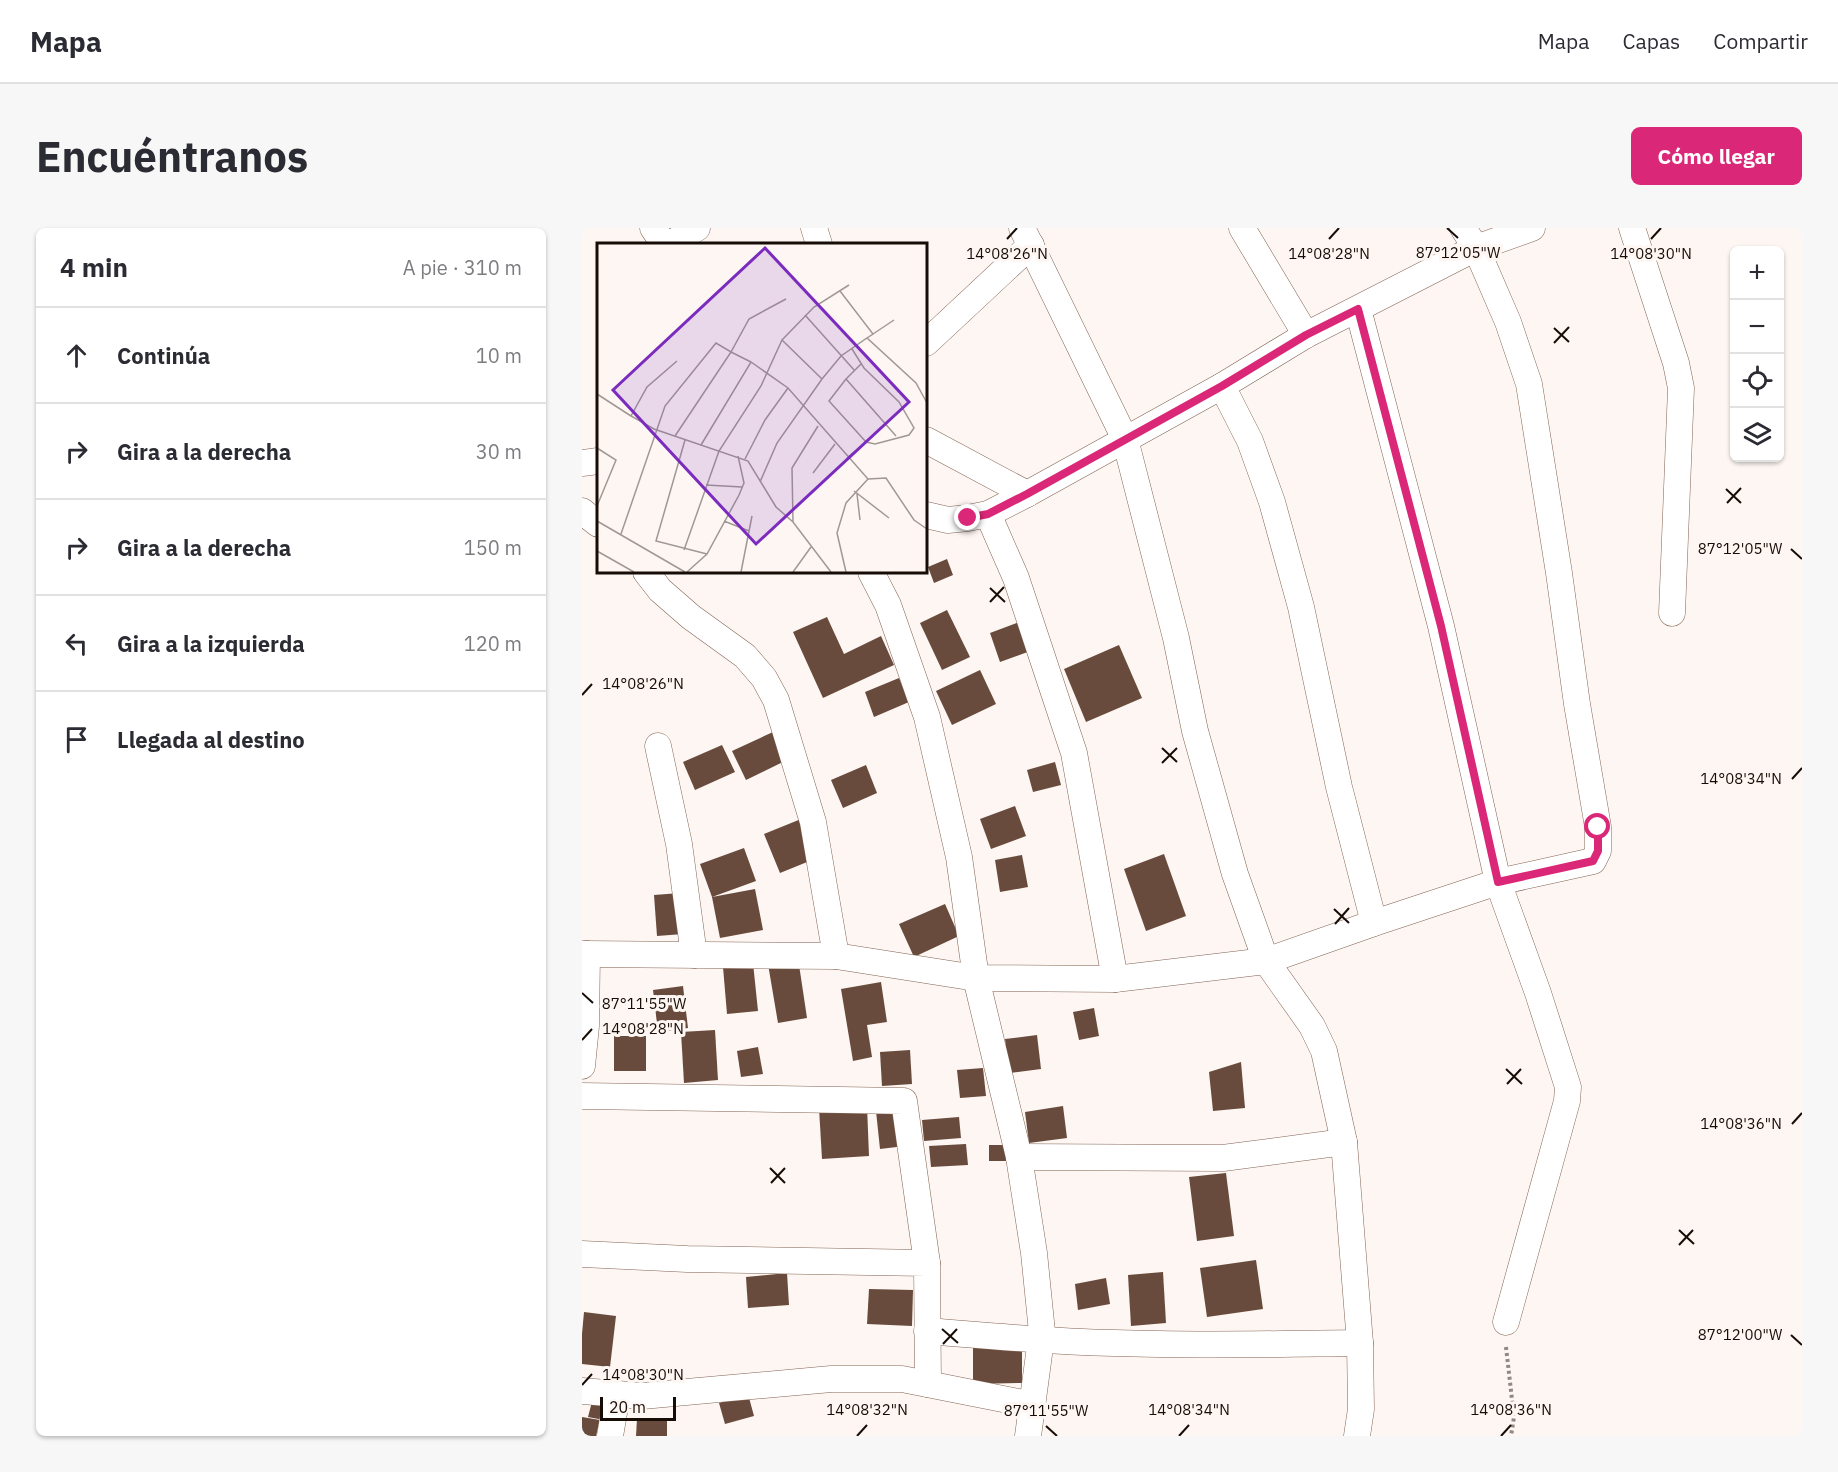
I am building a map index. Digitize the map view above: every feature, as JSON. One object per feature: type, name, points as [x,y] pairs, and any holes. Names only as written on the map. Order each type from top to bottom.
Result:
[{"type":"street","points":[[653,228],[663,243]]},
{"type":"street","points":[[672,243],[697,228]]},
{"type":"street","points":[[814,228],[819,243]]},
{"type":"street","points":[[1242,228],[1306,335]]},
{"type":"street","points":[[927,515],[948,520],[988,514],[1222,386],[1306,335],[1358,309],[1469,238],[1532,228]]},
{"type":"street","points":[[1632,228],[1676,363],[1681,388],[1672,613]]},
{"type":"street","points":[[927,342],[1027,236],[1125,439],[1176,638],[1195,731],[1235,874],[1266,961],[1312,1026],[1324,1051],[1344,1142],[1360,1343],[1361,1409],[1357,1436]]},
{"type":"street","points":[[582,1066],[586,1026],[585,954],[836,956],[976,978],[1115,979],[1266,961],[1498,882],[1593,861],[1598,851],[1598,827],[1577,704],[1529,384],[1508,322],[1469,238]]},
{"type":"street","points":[[1358,309],[1441,626],[1498,882],[1538,993],[1568,1087],[1567,1101],[1506,1322]]},
{"type":"street","points":[[1222,386],[1250,441],[1272,502],[1300,607],[1339,787],[1374,923]]},
{"type":"street","points":[[927,441],[1027,494]]},
{"type":"street","points":[[582,463],[597,461]]},
{"type":"street","points":[[582,511],[597,523]]},
{"type":"street","points":[[988,514],[1016,578],[1074,753],[1115,979]]},
{"type":"street","points":[[647,573],[660,590],[691,617],[745,656],[764,678],[776,700],[813,822],[836,956]]},
{"type":"street","points":[[872,573],[888,605],[927,717],[959,857],[976,978],[1019,1157],[1034,1253],[1042,1340],[1028,1436]]},
{"type":"street","points":[[658,746],[679,844],[694,955]]},
{"type":"street","points":[[582,1096],[904,1101],[927,1263],[928,1384]]},
{"type":"street","points":[[1019,1157],[1223,1158],[1344,1142]]},
{"type":"street","points":[[582,1254],[687,1259],[927,1263]]},
{"type":"street","points":[[927,1331],[1042,1340],[1194,1345],[1360,1343]]},
{"type":"street","points":[[582,1391],[642,1396],[831,1379],[902,1379],[1033,1405]]},
{"type":"street","points":[[610,1436],[617,1395]]},
{"type":"path","points":[[1506,1322],[1505,1340],[1514,1417],[1511,1436]]},
{"type":"building","points":[[947,559],[953,575],[934,583],[928,567]]},
{"type":"building","points":[[947,610],[970,657],[942,670],[920,623]]},
{"type":"building","points":[[827,617],[844,654],[881,636],[894,665],[823,698],[793,632]]},
{"type":"building","points":[[1025,620],[1036,649],[1000,662],[990,633]]},
{"type":"building","points":[[1119,645],[1142,698],[1086,722],[1064,669]]},
{"type":"building","points":[[980,670],[996,704],[952,725],[936,691]]},
{"type":"building","points":[[899,678],[909,702],[874,717],[865,692]]},
{"type":"building","points":[[773,732],[787,760],[746,780],[732,751]]},
{"type":"building","points":[[722,745],[735,772],[695,790],[683,762]]},
{"type":"building","points":[[1055,762],[1061,785],[1033,792],[1027,770]]},
{"type":"building","points":[[866,765],[877,793],[843,808],[831,780]]},
{"type":"building","points":[[1015,806],[1026,836],[991,849],[980,819]]},
{"type":"building","points":[[801,819],[817,858],[780,873],[764,834]]},
{"type":"building","points":[[744,848],[756,881],[712,897],[700,864]]},
{"type":"building","points":[[1164,854],[1186,916],[1146,931],[1124,869]]},
{"type":"building","points":[[1022,855],[1028,887],[1000,892],[995,860]]},
{"type":"building","points":[[755,889],[763,930],[720,938],[712,897]]},
{"type":"building","points":[[680,893],[683,934],[657,936],[654,895]]},
{"type":"building","points":[[945,904],[959,936],[914,957],[899,924]]},
{"type":"building","points":[[798,958],[807,1018],[778,1023],[768,964]]},
{"type":"building","points":[[753,963],[758,1011],[727,1014],[723,967]]},
{"type":"building","points":[[881,982],[887,1022],[867,1025],[872,1057],[853,1061],[841,989]]},
{"type":"building","points":[[683,986],[688,1028],[658,1032],[653,990]]},
{"type":"building","points":[[1094,1008],[1099,1036],[1079,1040],[1073,1012]]},
{"type":"building","points":[[715,1030],[718,1080],[684,1083],[681,1032]]},
{"type":"building","points":[[1037,1035],[1041,1069],[1009,1073],[1005,1039]]},
{"type":"building","points":[[614,1036],[646,1036],[646,1071],[614,1071]]},
{"type":"building","points":[[758,1047],[763,1074],[741,1077],[737,1051]]},
{"type":"building","points":[[910,1050],[912,1084],[882,1086],[880,1052]]},
{"type":"building","points":[[1241,1062],[1245,1108],[1213,1111],[1209,1072]]},
{"type":"building","points":[[983,1068],[986,1096],[960,1098],[957,1070]]},
{"type":"building","points":[[867,1106],[869,1156],[822,1159],[819,1108]]},
{"type":"building","points":[[1063,1106],[1067,1138],[1029,1143],[1025,1112]]},
{"type":"building","points":[[901,1109],[905,1146],[880,1149],[876,1111]]},
{"type":"building","points":[[959,1117],[961,1138],[924,1141],[922,1120]]},
{"type":"building","points":[[966,1144],[968,1165],[931,1167],[929,1146]]},
{"type":"building","points":[[989,1145],[1011,1145],[1011,1161],[989,1161]]},
{"type":"building","points":[[1226,1173],[1234,1236],[1197,1241],[1189,1177]]},
{"type":"building","points":[[1256,1260],[1263,1309],[1207,1317],[1200,1268]]},
{"type":"building","points":[[1163,1272],[1166,1323],[1131,1326],[1128,1275]]},
{"type":"building","points":[[787,1273],[789,1305],[748,1308],[746,1277]]},
{"type":"building","points":[[1106,1278],[1110,1304],[1078,1310],[1075,1284]]},
{"type":"building","points":[[869,1289],[913,1290],[912,1326],[867,1324]]},
{"type":"building","points":[[584,1312],[616,1316],[610,1367],[582,1364]]},
{"type":"building","points":[[973,1347],[1022,1347],[1022,1383],[973,1384]]},
{"type":"building","points":[[594,1394],[615,1399],[609,1421],[588,1417]]},
{"type":"building","points":[[748,1394],[754,1416],[725,1424],[719,1403]]},
{"type":"building","points":[[582,1417],[600,1420],[596,1436],[582,1436]]},
{"type":"building","points":[[637,1419],[667,1420],[667,1436],[636,1436]]},
{"type":"route","points":[[968,518],[988,514],[1027,494],[1222,386],[1306,335],[1358,309],[1441,626],[1498,882],[1593,861],[1598,851],[1598,827]]}]
